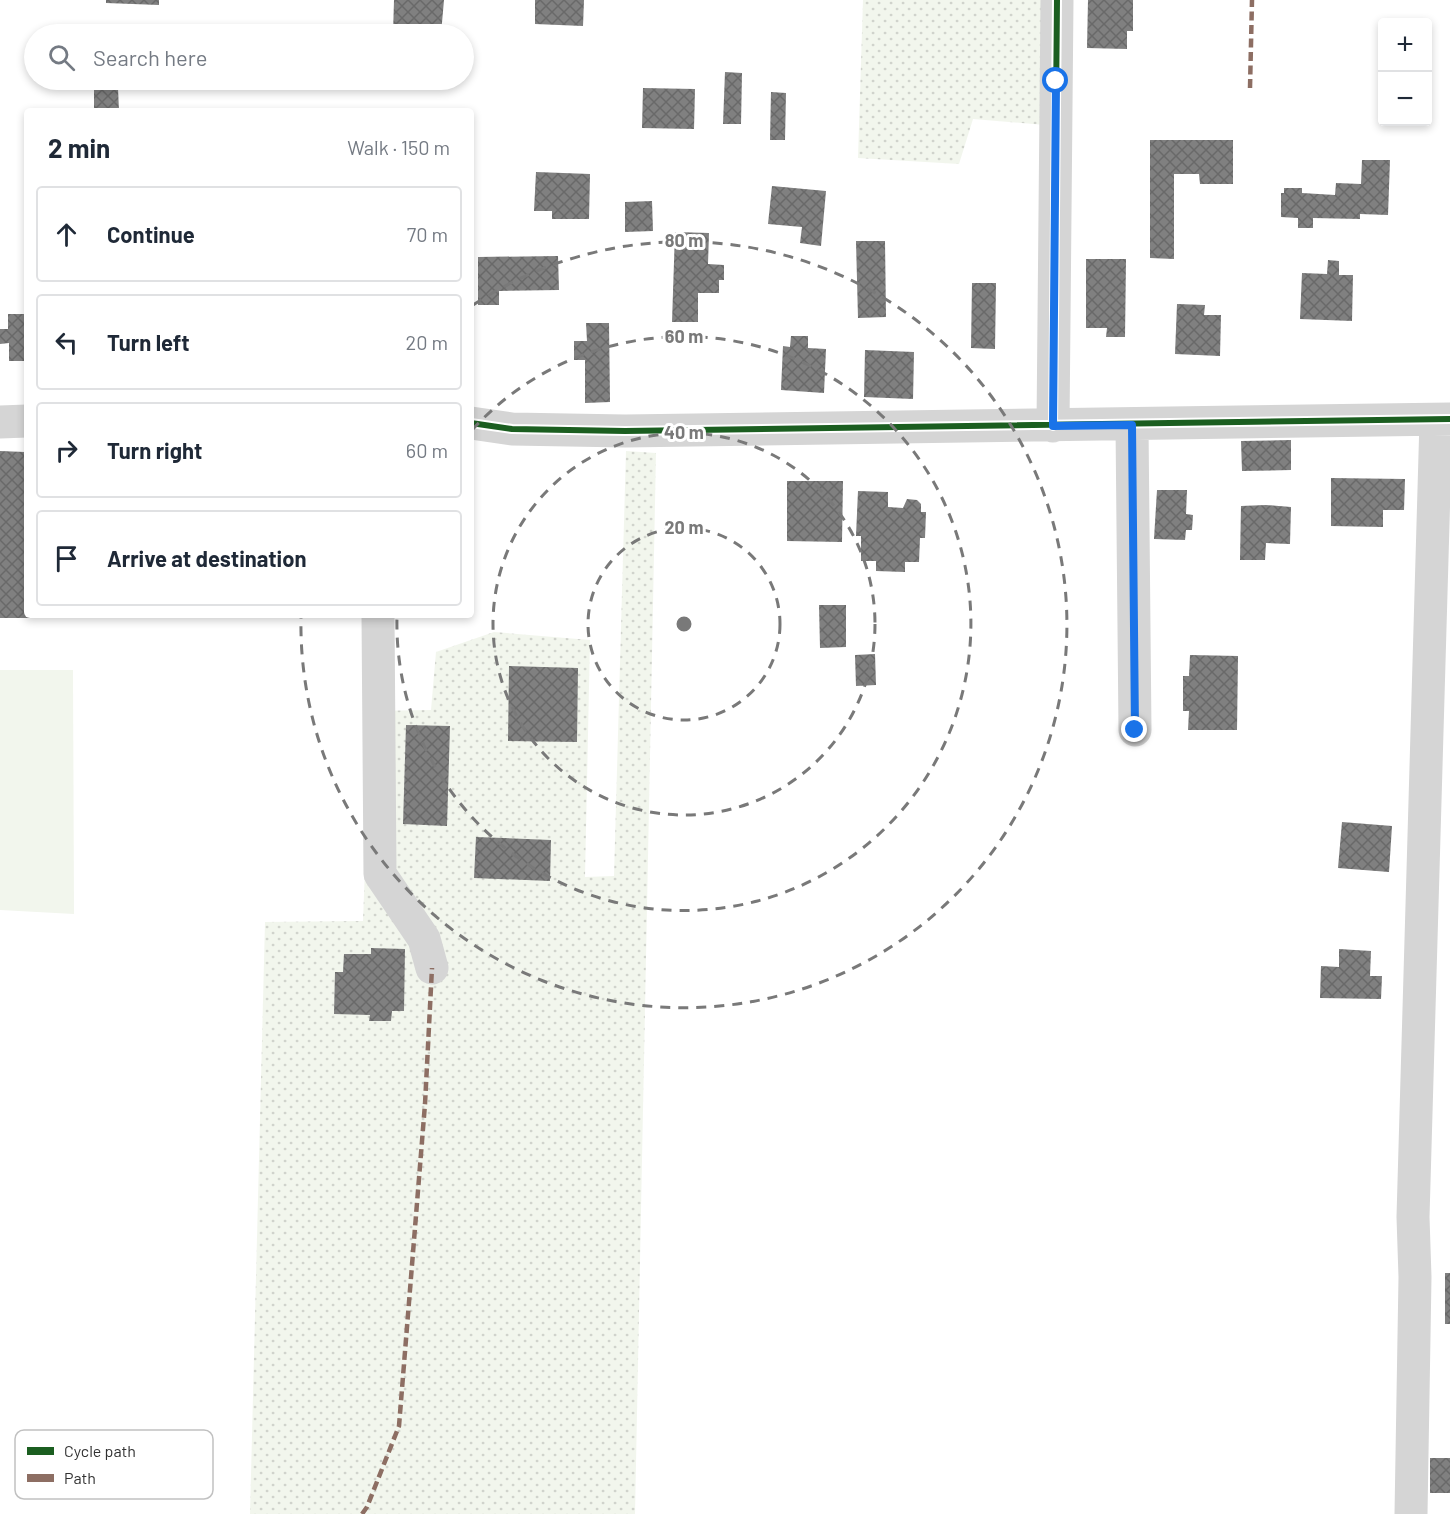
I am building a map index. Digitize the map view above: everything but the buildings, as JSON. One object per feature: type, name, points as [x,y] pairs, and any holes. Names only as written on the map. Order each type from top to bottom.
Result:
[{"type":"street","points":[[1053,426],[1057,0]]},
{"type":"street","points":[[474,423],[512,429],[625,431],[1443,419],[1413,1183],[1415,1277],[1411,1514]]},
{"type":"street","points":[[0,422],[24,421]]},
{"type":"street","points":[[1132,425],[1135,730]]},
{"type":"street","points":[[378,618],[381,874],[424,939],[432,968]]},
{"type":"shaded area","points":[[863,0],[1047,0],[1045,125],[973,119],[959,164],[858,158]]},
{"type":"shaded area","points":[[626,451],[656,453],[635,1514],[250,1514],[265,922],[363,921],[371,711],[431,710],[436,652],[494,632],[590,640],[585,877],[614,876]]},
{"type":"shaded area","points":[[0,670],[73,670],[74,914],[0,910]]},
{"type":"marked path","points":[[1250,88],[1252,0]]},
{"type":"marked path","points":[[362,1514],[367,1507],[399,1426],[425,1104],[432,968]]},
{"type":"cycle path","points":[[1053,426],[1057,0]]},
{"type":"cycle path","points":[[474,423],[512,429],[625,431],[1450,419]]},
{"type":"route","points":[[1056,81],[1053,426],[1132,425],[1135,730]]}]
